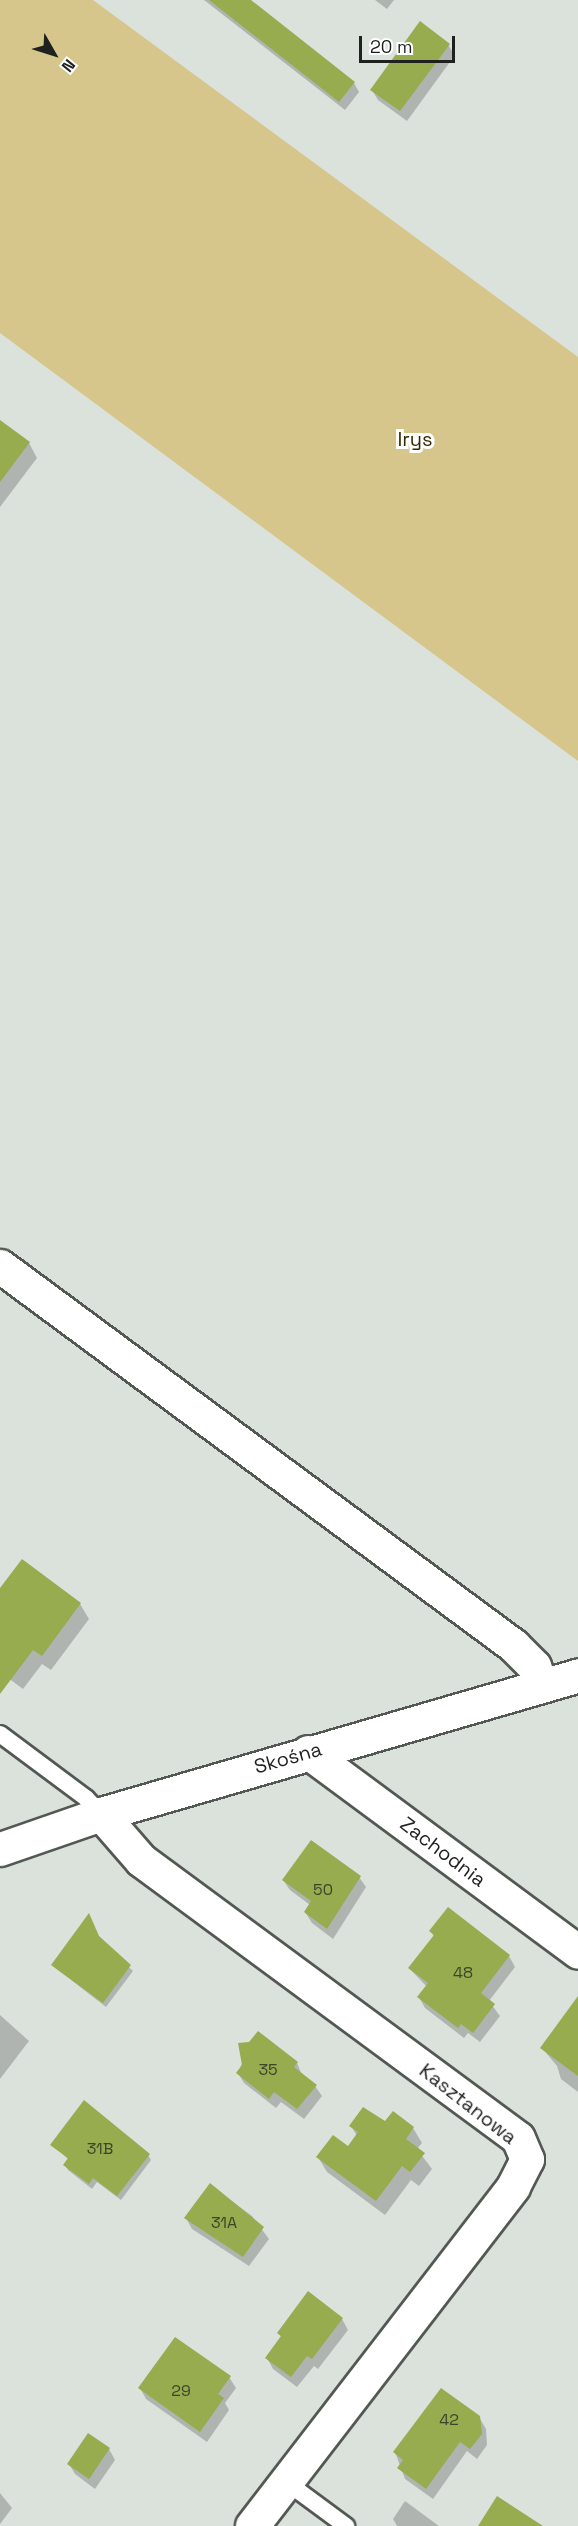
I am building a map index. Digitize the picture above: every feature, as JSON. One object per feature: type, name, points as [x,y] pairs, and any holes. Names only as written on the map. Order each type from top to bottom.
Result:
[{"type":"street","points":[[0,1266],[513,1645],[534,1666],[541,1685]]},
{"type":"street","name":"Skośna","points":[[0,1849],[101,1814],[578,1675]]},
{"type":"street","name":"Zachodnia","points":[[308,1752],[578,1952]]},
{"type":"street","name":"Kasztanowa","points":[[101,1814],[141,1860],[518,2138],[526,2159],[513,2187],[252,2526]]},
{"type":"lane","points":[[0,1734],[86,1798],[101,1814]]},
{"type":"lane","points":[[285,2481],[346,2526]]},
{"type":"green space","name":"Irys","points":[[0,0],[93,0],[578,357],[578,761],[0,333]]},
{"type":"building","points":[[209,0],[251,0],[355,82],[339,102]]},
{"type":"building","points":[[420,21],[450,44],[400,111],[370,90]]},
{"type":"building","points":[[0,420],[30,442],[0,482]]},
{"type":"building","points":[[22,1559],[81,1603],[42,1656],[33,1650],[0,1694],[0,1588]]},
{"type":"building","points":[[311,1840],[361,1876],[327,1929],[304,1912],[311,1901],[282,1880]]},
{"type":"building","points":[[448,1907],[510,1955],[481,1993],[495,2004],[473,2033],[461,2024],[458,2028],[417,1997],[428,1983],[408,1968],[434,1935],[429,1931]]},
{"type":"building","points":[[89,1913],[99,1936],[131,1965],[103,2003],[51,1965]]},
{"type":"building","points":[[578,1996],[578,2076],[540,2048]]},
{"type":"building","points":[[258,2031],[298,2062],[294,2067],[317,2085],[297,2109],[274,2092],[269,2099],[236,2073],[242,2065],[238,2043],[249,2042]]},
{"type":"building","points":[[84,2100],[150,2154],[117,2196],[93,2178],[89,2184],[63,2165],[68,2158],[50,2145]]},
{"type":"building","points":[[363,2107],[385,2121],[393,2111],[414,2127],[406,2139],[425,2153],[410,2172],[402,2166],[376,2201],[316,2157],[333,2135],[348,2146],[358,2132],[349,2126]]},
{"type":"building","points":[[210,2183],[264,2227],[243,2257],[184,2218]]},
{"type":"building","points":[[308,2291],[343,2318],[312,2359],[307,2356],[291,2377],[265,2358],[281,2336],[277,2333]]},
{"type":"building","points":[[175,2337],[231,2376],[218,2394],[224,2398],[200,2432],[138,2388]]},
{"type":"building","points":[[441,2388],[480,2416],[482,2434],[470,2449],[460,2442],[426,2489],[397,2468],[403,2460],[393,2452]]},
{"type":"building","points":[[88,2433],[110,2448],[89,2479],[67,2464]]},
{"type":"building","points":[[497,2496],[543,2526],[478,2526]]}]
